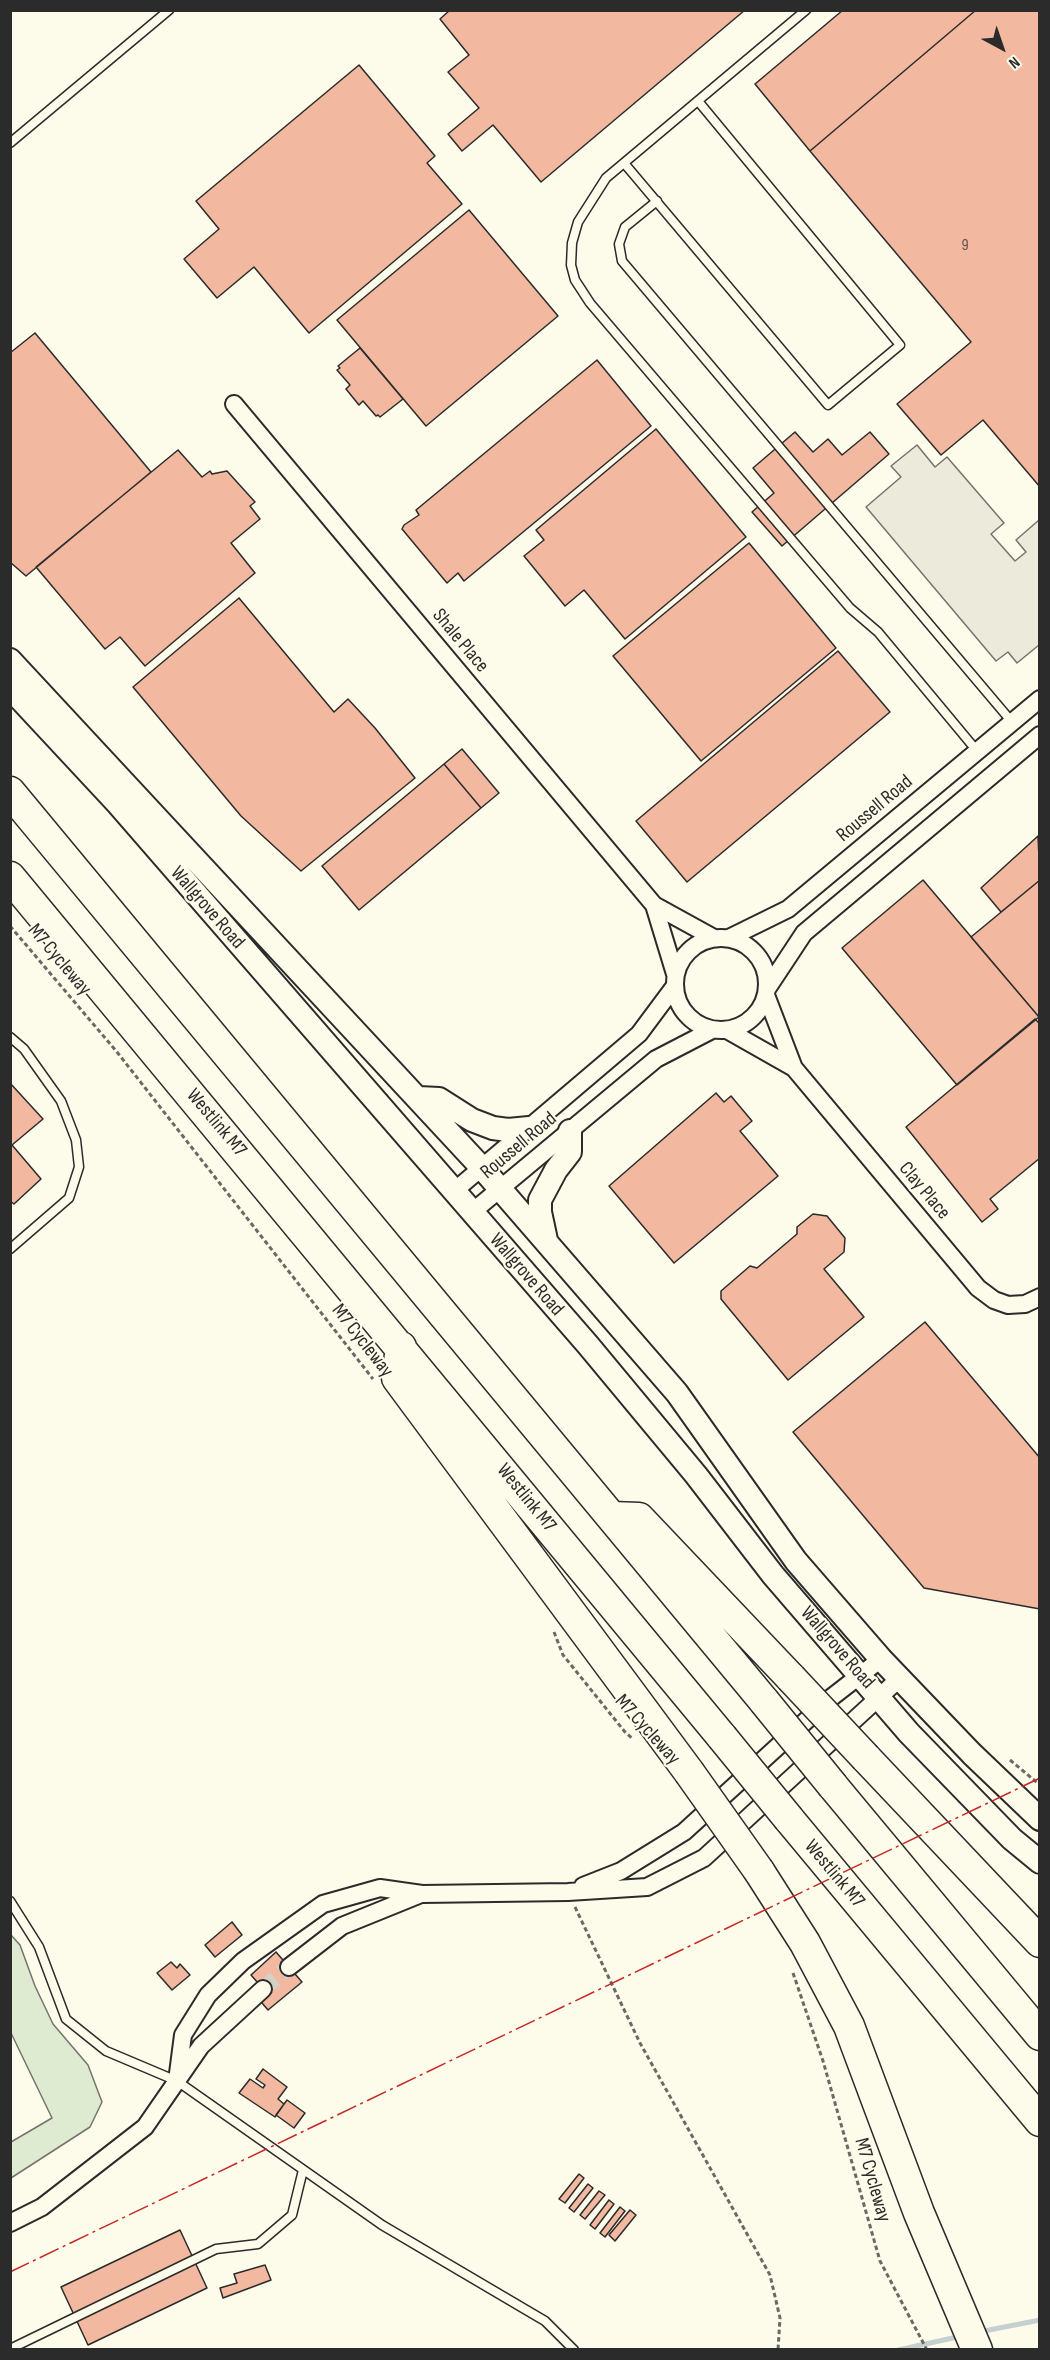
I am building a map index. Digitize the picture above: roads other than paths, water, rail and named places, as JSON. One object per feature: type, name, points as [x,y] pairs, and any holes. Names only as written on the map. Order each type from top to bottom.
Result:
[{"type":"highway","points":[[10,792],[1040,2035]]},
{"type":"highway","name":"Westlink M7","points":[[10,877],[1040,2121]]},
{"type":"highway","points":[[401,1347],[397,1378],[689,1772],[759,1871],[805,1943],[849,2026],[920,2213],[977,2349]]},
{"type":"highway","points":[[612,1517],[639,1518],[1040,1942]]},
{"type":"main road","name":"Wallgrove Road","points":[[10,660],[482,1168],[677,1393],[796,1561],[881,1659],[972,1754],[1040,1818]]},
{"type":"main road","name":"Wallgrove Road","points":[[10,688],[118,804],[617,1380],[773,1575],[860,1676],[977,1804],[1012,1839],[1040,1862]]},
{"type":"main road","points":[[419,1098],[439,1099],[472,1120],[493,1128],[508,1130],[529,1128]]},
{"type":"main road","points":[[547,1243],[540,1212],[540,1200],[552,1177],[570,1152],[570,1131]]},
{"type":"street","name":"Shale Place","points":[[234,404],[654,905],[721,938]]},
{"type":"street","name":"Roussell Road","points":[[721,938],[788,909],[1040,699]]},
{"type":"street","points":[[767,992],[764,966],[758,956],[750,947],[721,938],[689,950],[675,980],[676,999],[686,1015],[700,1026],[719,1030],[752,1019],[804,933],[1040,735]]},
{"type":"street","name":"Shale Place","points":[[654,905],[675,980]]},
{"type":"street","name":"Roussell Road","points":[[453,1192],[639,1034],[675,980]]},
{"type":"street","name":"Clay Place","points":[[767,992],[794,1068],[983,1293],[999,1303],[1008,1305],[1024,1304],[1040,1297]]},
{"type":"street","name":"Roussell Road","points":[[471,1213],[656,1059],[719,1030]]},
{"type":"street","name":"Clay Place","points":[[719,1030],[794,1068]]},
{"type":"street","points":[[568,1892],[621,1871],[684,1832],[832,1697],[881,1659]]},
{"type":"street","points":[[177,2081],[183,2035],[208,1995],[243,1961],[323,1904],[380,1888],[422,1894],[568,1892],[647,1887],[704,1858],[900,1678]]},
{"type":"street","points":[[289,1967],[342,1926],[422,1894]]},
{"type":"street","points":[[10,2223],[42,2207],[145,2127],[201,2046],[262,1989]]},
{"type":"lane","points":[[10,144],[170,10]]},
{"type":"lane","points":[[806,10],[601,185],[578,222],[572,243],[571,265],[575,280],[590,303],[850,608],[878,632],[977,751]]},
{"type":"lane","points":[[624,163],[828,405],[900,345],[698,101]]},
{"type":"lane","points":[[657,201],[625,227],[619,244],[622,261],[1012,722]]},
{"type":"lane","points":[[10,1037],[24,1049],[61,1101],[76,1140],[80,1167],[69,1198],[10,1249]]},
{"type":"lane","points":[[10,1901],[39,1947],[66,2019],[106,2051],[177,2081],[382,2225],[545,2321],[574,2349]]},
{"type":"lane","points":[[10,2349],[216,2249],[258,2244],[292,2215],[303,2170]]},
{"type":"waterway","points":[[979,2332],[1040,2320]]},
{"type":"waterway","points":[[898,2350],[962,2336]]},
{"type":"tunnel","points":[[263,1989],[289,1967]]}]
